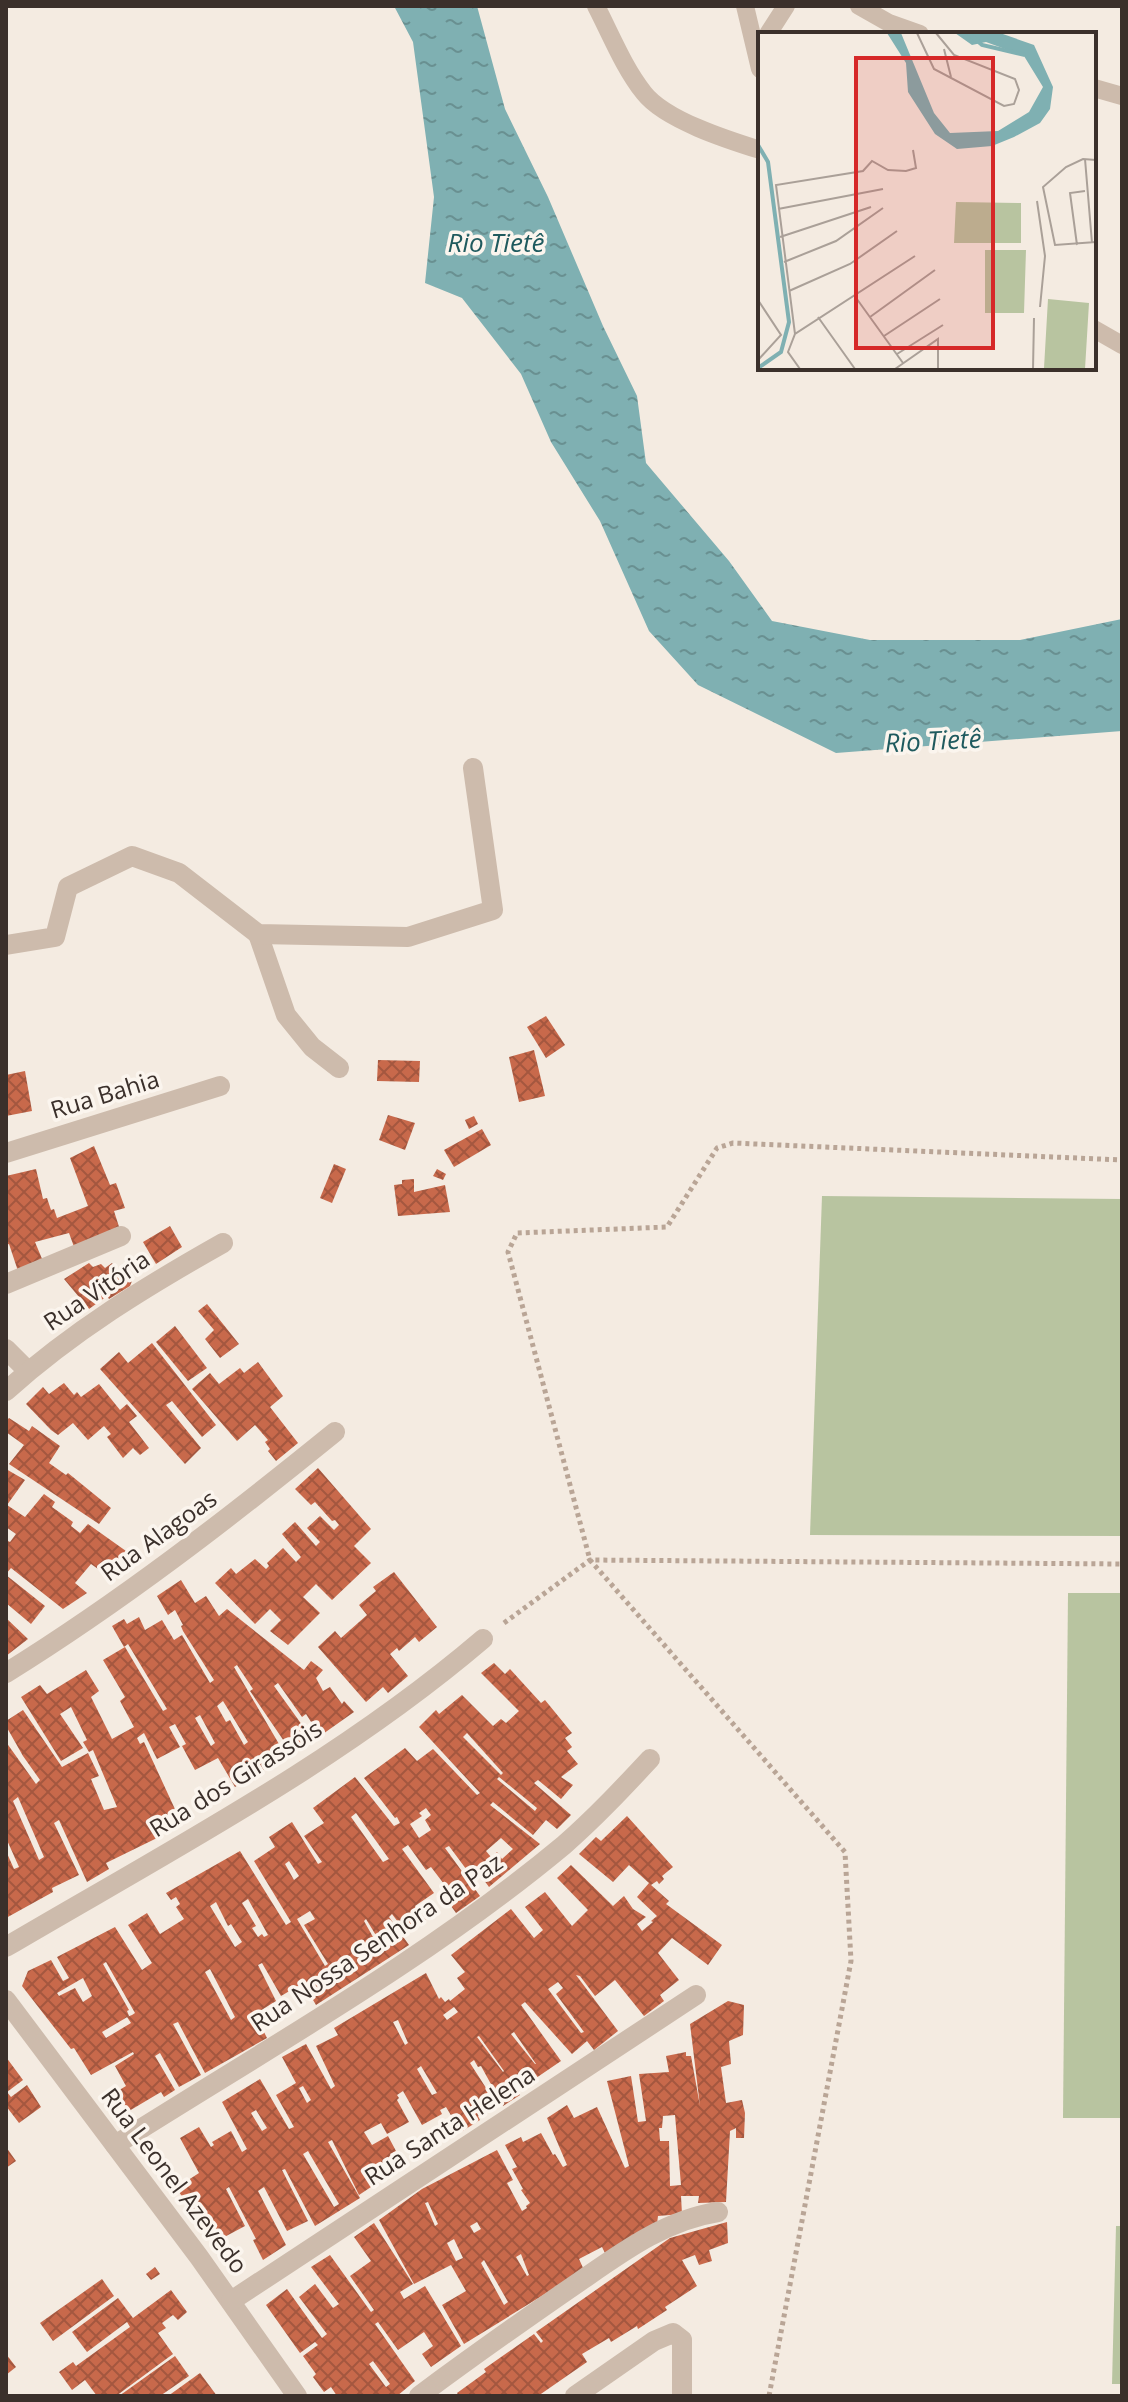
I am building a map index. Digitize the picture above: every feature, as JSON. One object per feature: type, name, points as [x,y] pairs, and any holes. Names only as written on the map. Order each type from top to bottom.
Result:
[{"type":"street","points":[[258,934],[408,937],[493,910],[473,768]]},
{"type":"street","points":[[6,945],[55,937],[68,887],[132,856],[179,873],[258,934],[286,1015],[312,1047],[339,1068]]},
{"type":"street","name":"Rua Bahia","points":[[6,1153],[220,1086]]},
{"type":"street","points":[[6,1284],[121,1236]]},
{"type":"street","name":"Rua Vitória","points":[[6,1391],[73,1334],[223,1243]]},
{"type":"street","points":[[6,1349],[28,1371]]},
{"type":"street","name":"Rua Alagoas","points":[[6,1673],[111,1604],[235,1513],[335,1432]]},
{"type":"street","name":"Rua dos Girassóis","points":[[6,1947],[293,1778],[395,1709],[483,1639]]},
{"type":"street","name":"Rua Nossa Senhora da Paz","points":[[115,2145],[389,1972],[482,1908],[564,1844],[609,1803],[650,1759]]},
{"type":"street","name":"Rua Santa Helena","points":[[231,2301],[696,1995]]},
{"type":"street","name":"Rua Leonel Azevedo","points":[[6,2000],[231,2301],[297,2396]]},
{"type":"street","points":[[419,2396],[646,2237],[673,2223],[718,2212]]},
{"type":"street","points":[[575,2396],[667,2334],[678,2335],[682,2340],[682,2396]]},
{"type":"lane","points":[[745,6],[758,52]]},
{"type":"lane","points":[[769,32],[786,6]]},
{"type":"lane","points":[[859,6],[889,23],[914,32]]},
{"type":"lane","points":[[597,7],[646,96],[678,118],[758,149]]},
{"type":"lane","points":[[1096,89],[1122,96]]},
{"type":"lane","points":[[1096,330],[1122,345]]},
{"type":"path","points":[[769,2396],[851,1961],[845,1852],[590,1560],[508,1252],[517,1233],[667,1227],[717,1148],[733,1143],[1122,1160]]},
{"type":"path","points":[[483,1639],[590,1560],[1122,1564]]},
{"type":"green space","points":[[822,1196],[1122,1199],[1122,1536],[810,1535]]},
{"type":"green space","points":[[1068,1593],[1122,1593],[1122,2118],[1063,2118]]},
{"type":"green space","points":[[1116,2226],[1122,2226],[1122,2384],[1112,2384]]},
{"type":"water","name":"Rio Tietê","points":[[394,6],[477,6],[505,109],[637,396],[646,463],[729,561],[772,621],[870,640],[1020,640],[1122,619],[1122,731],[836,753],[698,685],[649,631],[600,521],[551,442],[521,374],[462,298],[425,283],[434,197],[413,42]]},
{"type":"building","points":[[546,1016],[565,1045],[546,1058],[527,1027]]},
{"type":"building","points":[[534,1050],[545,1096],[519,1102],[509,1057]]},
{"type":"building","points":[[378,1060],[420,1061],[419,1082],[377,1081]]},
{"type":"building","points":[[25,1071],[32,1111],[6,1116],[6,1075]]},
{"type":"building","points":[[388,1115],[415,1123],[405,1150],[379,1140]]},
{"type":"building","points":[[474,1116],[478,1124],[469,1129],[465,1120]]},
{"type":"building","points":[[482,1129],[491,1145],[454,1167],[444,1150]]},
{"type":"building","points":[[94,1146],[110,1185],[116,1183],[125,1208],[114,1211],[121,1233],[77,1255],[69,1233],[35,1242],[45,1266],[20,1277],[9,1244],[6,1245],[6,1176],[36,1169],[43,1199],[47,1198],[57,1218],[88,1206],[70,1158]]},
{"type":"building","points":[[334,1164],[346,1169],[332,1203],[320,1198]]},
{"type":"building","points":[[437,1169],[446,1174],[443,1180],[433,1176]]},
{"type":"building","points":[[414,1179],[414,1192],[445,1185],[450,1212],[398,1216],[394,1185],[402,1184],[402,1180]]},
{"type":"building","points":[[170,1226],[182,1247],[156,1264],[143,1242]]},
{"type":"building","points":[[89,1263],[93,1267],[101,1264],[105,1268],[112,1263],[119,1273],[124,1269],[132,1281],[130,1286],[109,1299],[107,1296],[89,1309],[64,1279]]},
{"type":"building","points":[[207,1304],[239,1344],[220,1358],[205,1339],[214,1330],[198,1311]]},
{"type":"building","points":[[175,1326],[207,1368],[188,1381],[156,1342]]},
{"type":"building","points":[[152,1343],[216,1425],[202,1437],[172,1401],[166,1405],[201,1448],[185,1464],[100,1369],[119,1352],[128,1363]]},
{"type":"building","points":[[258,1362],[283,1396],[270,1407],[298,1443],[276,1461],[268,1451],[270,1449],[265,1442],[268,1440],[255,1425],[237,1441],[192,1389],[210,1373],[219,1384],[240,1368],[244,1373]]},
{"type":"building","points":[[64,1383],[74,1395],[77,1392],[81,1397],[99,1384],[120,1410],[127,1404],[137,1416],[129,1422],[149,1448],[140,1455],[133,1448],[123,1458],[107,1437],[111,1434],[104,1426],[88,1440],[73,1423],[58,1435],[51,1430],[26,1404],[43,1387],[49,1394]]},
{"type":"building","points":[[9,1418],[29,1431],[32,1426],[60,1446],[49,1463],[66,1475],[68,1473],[111,1508],[99,1524],[9,1464],[24,1445],[6,1432]]},
{"type":"building","points":[[318,1468],[371,1529],[354,1546],[371,1563],[332,1600],[316,1584],[303,1597],[320,1613],[288,1645],[270,1631],[281,1620],[270,1609],[255,1624],[215,1583],[231,1568],[236,1574],[255,1559],[266,1569],[269,1566],[267,1563],[283,1548],[296,1562],[301,1557],[282,1534],[295,1522],[316,1546],[320,1542],[307,1528],[320,1516],[334,1530],[339,1525],[315,1502],[311,1505],[295,1489]]},
{"type":"building","points":[[6,1469],[25,1480],[7,1505],[25,1517],[44,1494],[55,1502],[52,1507],[73,1522],[71,1526],[80,1533],[88,1524],[133,1556],[108,1576],[91,1564],[75,1583],[87,1593],[63,1609],[11,1568],[6,1574],[6,1540],[10,1542],[16,1534],[6,1527]]},
{"type":"building","points":[[394,1572],[437,1627],[419,1642],[415,1637],[399,1651],[397,1648],[390,1654],[408,1676],[388,1693],[383,1687],[366,1702],[318,1647],[335,1631],[341,1638],[367,1615],[359,1605],[376,1591],[373,1587]]},
{"type":"building","points":[[6,1575],[45,1606],[31,1624],[6,1603]]},
{"type":"building","points":[[181,1580],[195,1603],[206,1596],[219,1616],[227,1609],[304,1670],[311,1661],[323,1670],[316,1678],[323,1691],[330,1687],[342,1704],[344,1701],[354,1712],[320,1736],[306,1714],[302,1717],[278,1683],[274,1686],[310,1736],[290,1750],[250,1691],[253,1689],[237,1665],[234,1667],[286,1756],[235,1787],[218,1758],[195,1770],[175,1724],[169,1727],[180,1747],[157,1759],[144,1733],[137,1738],[140,1744],[144,1742],[180,1820],[155,1833],[157,1838],[106,1863],[109,1869],[87,1882],[59,1820],[54,1823],[79,1875],[52,1888],[53,1892],[6,1918],[6,1851],[14,1869],[19,1867],[6,1838],[6,1742],[36,1784],[40,1780],[23,1756],[6,1721],[23,1710],[62,1767],[88,1753],[99,1776],[91,1779],[104,1810],[117,1807],[93,1750],[89,1752],[83,1742],[87,1740],[71,1707],[60,1714],[83,1748],[61,1761],[21,1697],[40,1685],[47,1694],[86,1670],[99,1691],[91,1697],[112,1739],[134,1727],[120,1701],[125,1697],[103,1660],[125,1647],[163,1711],[167,1709],[128,1644],[124,1647],[112,1626],[124,1619],[127,1624],[139,1617],[145,1630],[162,1620],[174,1640],[182,1635],[210,1683],[214,1680],[183,1631],[175,1610],[168,1615],[157,1596]],"holes":[[[223,1701],[248,1742],[244,1745],[230,1720],[226,1722],[217,1706]],[[200,1715],[215,1743],[211,1746],[195,1718]],[[18,1797],[44,1857],[39,1860],[13,1801]]]},
{"type":"building","points":[[6,1618],[28,1639],[6,1656]]},
{"type":"building","points":[[494,1663],[505,1674],[510,1669],[541,1703],[545,1700],[572,1733],[565,1738],[572,1747],[567,1751],[578,1764],[561,1777],[573,1785],[561,1799],[538,1780],[534,1783],[571,1815],[557,1829],[546,1820],[533,1835],[493,1802],[490,1805],[540,1844],[489,1887],[478,1872],[472,1877],[449,1846],[445,1848],[480,1896],[456,1913],[451,1906],[457,1901],[431,1867],[426,1870],[408,1845],[402,1849],[434,1893],[415,1906],[426,1920],[407,1934],[392,1914],[389,1917],[409,1945],[316,2005],[303,1983],[281,1996],[262,1963],[258,1965],[276,2001],[255,2014],[267,2038],[205,2073],[178,2022],[173,2024],[201,2075],[179,2087],[160,2053],[155,2056],[175,2090],[164,2097],[161,2092],[129,2111],[132,2115],[121,2121],[106,2098],[126,2086],[115,2066],[133,2052],[91,2075],[74,2048],[71,2049],[22,1986],[28,1971],[51,1960],[63,1981],[69,1978],[57,1957],[115,1927],[142,1970],[152,1963],[128,1925],[147,1913],[160,1934],[184,1919],[176,1907],[180,1904],[176,1897],[171,1900],[166,1893],[240,1851],[286,1925],[291,1922],[254,1861],[275,1847],[269,1837],[292,1822],[318,1864],[322,1862],[304,1836],[324,1823],[313,1808],[355,1777],[394,1826],[400,1823],[397,1817],[364,1778],[405,1748],[417,1761],[433,1749],[477,1795],[480,1793],[419,1727],[436,1710],[439,1714],[462,1695],[493,1726],[501,1719],[506,1723],[519,1711],[481,1673]],"holes":[[[467,1733],[503,1773],[501,1775],[463,1737]],[[499,1777],[537,1808],[535,1811],[497,1779]],[[426,1808],[431,1815],[425,1820],[431,1830],[419,1838],[410,1824],[422,1816],[419,1813]],[[356,1813],[389,1859],[383,1862],[351,1817]],[[501,1838],[513,1849],[502,1859],[497,1852],[491,1857],[486,1851]],[[289,1861],[299,1876],[294,1880],[285,1864]],[[248,1899],[268,1935],[258,1937],[252,1928],[256,1926],[242,1903]],[[216,1902],[228,1926],[231,1924],[242,1942],[235,1947],[210,1906]],[[310,1911],[315,1919],[304,1925],[328,1964],[325,1966],[297,1919]],[[366,1919],[380,1942],[377,1944],[364,1921]],[[106,1962],[135,2013],[129,2016],[129,2010],[103,1964]],[[210,1969],[235,2017],[231,2020],[205,1972]],[[83,1978],[92,1996],[83,2002],[75,1988],[59,1996],[57,1993]],[[127,2017],[131,2023],[106,2038],[102,2032]]]},
{"type":"building","points":[[627,1816],[673,1867],[662,1876],[664,1879],[659,1884],[657,1881],[651,1885],[669,1901],[666,1904],[722,1945],[708,1965],[672,1938],[658,1953],[679,1980],[660,1995],[664,2001],[644,2016],[615,1980],[595,1996],[576,1975],[618,2031],[594,2050],[587,2041],[572,2054],[525,2002],[521,2005],[561,2061],[517,2091],[520,2095],[503,2106],[481,2066],[478,2067],[474,2060],[470,2063],[497,2105],[478,2116],[480,2120],[461,2132],[446,2107],[440,2110],[442,2114],[422,2125],[403,2091],[397,2095],[397,2100],[409,2122],[387,2134],[381,2123],[364,2132],[372,2145],[388,2136],[396,2151],[390,2154],[398,2169],[359,2195],[332,2140],[328,2142],[360,2198],[315,2226],[285,2169],[282,2170],[308,2221],[287,2231],[264,2187],[258,2191],[286,2245],[263,2260],[253,2240],[256,2239],[229,2187],[226,2189],[245,2226],[215,2242],[176,2188],[199,2173],[180,2138],[199,2127],[211,2147],[214,2145],[212,2142],[231,2131],[242,2152],[247,2149],[222,2102],[260,2079],[289,2129],[294,2127],[276,2095],[296,2083],[282,2057],[306,2044],[331,2089],[335,2086],[316,2046],[338,2035],[334,2028],[426,1973],[439,1999],[450,2001],[465,1989],[457,1978],[465,1972],[451,1955],[511,1909],[534,1938],[543,1930],[525,1907],[545,1892],[572,1926],[588,1910],[557,1878],[571,1865],[613,1906],[624,1896],[633,1909],[646,1917],[637,1924],[642,1931],[657,1916],[637,1897],[649,1883],[629,1865],[613,1882],[579,1854],[596,1837],[601,1841]],"holes":[[[558,1982],[563,1988],[556,1994],[584,2032],[581,2033],[548,1989]],[[454,2007],[458,2012],[447,2020],[443,2015]],[[398,2020],[408,2043],[405,2045],[393,2022]],[[514,2032],[535,2064],[511,2034]],[[479,2036],[503,2072],[477,2037]],[[421,2066],[437,2093],[432,2095],[417,2069]],[[303,2086],[311,2100],[307,2103],[299,2088]],[[256,2110],[267,2128],[262,2131],[251,2113]],[[308,2151],[339,2204],[334,2207],[303,2154]]]},
{"type":"building","points":[[728,2001],[744,2005],[743,2035],[729,2041],[731,2064],[721,2067],[726,2103],[742,2100],[745,2113],[744,2138],[736,2138],[736,2128],[730,2131],[726,2202],[698,2203],[699,2196],[681,2196],[682,2214],[658,2216],[657,2224],[605,2253],[602,2247],[579,2259],[584,2270],[464,2344],[442,2305],[466,2291],[451,2265],[414,2284],[379,2220],[422,2189],[497,2150],[513,2180],[507,2183],[522,2211],[527,2208],[530,2203],[521,2190],[512,2169],[517,2167],[505,2145],[521,2137],[523,2142],[541,2133],[553,2155],[563,2167],[567,2165],[547,2118],[567,2105],[574,2118],[597,2107],[625,2168],[629,2166],[607,2081],[631,2076],[638,2122],[646,2121],[639,2074],[669,2072],[666,2056],[686,2052],[686,2056],[691,2056],[700,2106],[690,2024]],"holes":[[[675,2115],[681,2185],[670,2186],[669,2141],[660,2141],[659,2128],[662,2128],[663,2116]],[[428,2202],[438,2224],[435,2226],[425,2203]],[[477,2222],[481,2229],[474,2233],[470,2226]],[[454,2239],[463,2258],[456,2261],[447,2243]],[[521,2254],[529,2275],[516,2257]],[[484,2260],[508,2302],[504,2305],[481,2263]]]},
{"type":"building","points":[[6,2057],[23,2080],[7,2092],[11,2097],[27,2085],[41,2107],[19,2123],[6,2106]]},
{"type":"building","points":[[6,2147],[16,2161],[6,2168]]},
{"type":"building","points":[[727,2222],[728,2243],[709,2250],[712,2261],[699,2265],[695,2255],[682,2260],[697,2286],[638,2329],[637,2326],[611,2342],[609,2338],[582,2354],[587,2362],[538,2396],[459,2396],[457,2393],[486,2372],[484,2369],[534,2334],[541,2343],[543,2341],[536,2332],[670,2238]]},
{"type":"building","points":[[374,2223],[413,2284],[400,2292],[404,2299],[425,2286],[461,2346],[431,2367],[422,2354],[433,2346],[424,2332],[398,2350],[378,2322],[375,2324],[415,2381],[397,2396],[337,2396],[331,2387],[324,2392],[303,2356],[318,2345],[315,2342],[300,2353],[266,2305],[287,2289],[322,2338],[327,2334],[299,2297],[315,2284],[333,2308],[339,2304],[311,2267],[330,2255],[371,2312],[374,2310],[350,2276],[371,2261],[354,2237]],"holes":[[[373,2361],[390,2384],[386,2387],[369,2364]]]},
{"type":"building","points":[[155,2267],[160,2274],[151,2280],[146,2274]]},
{"type":"building","points":[[102,2279],[114,2296],[53,2341],[40,2323]]},
{"type":"building","points":[[171,2290],[187,2312],[178,2320],[173,2315],[162,2323],[166,2328],[158,2333],[173,2354],[116,2396],[97,2396],[85,2380],[72,2390],[59,2372],[73,2362],[76,2366],[130,2327],[127,2322],[87,2352],[72,2332],[118,2298],[133,2318]]},
{"type":"building","points":[[6,2354],[16,2367],[6,2375]]},
{"type":"building","points":[[175,2356],[189,2376],[160,2396],[119,2396]]},
{"type":"building","points":[[200,2373],[217,2396],[168,2396]]}]
